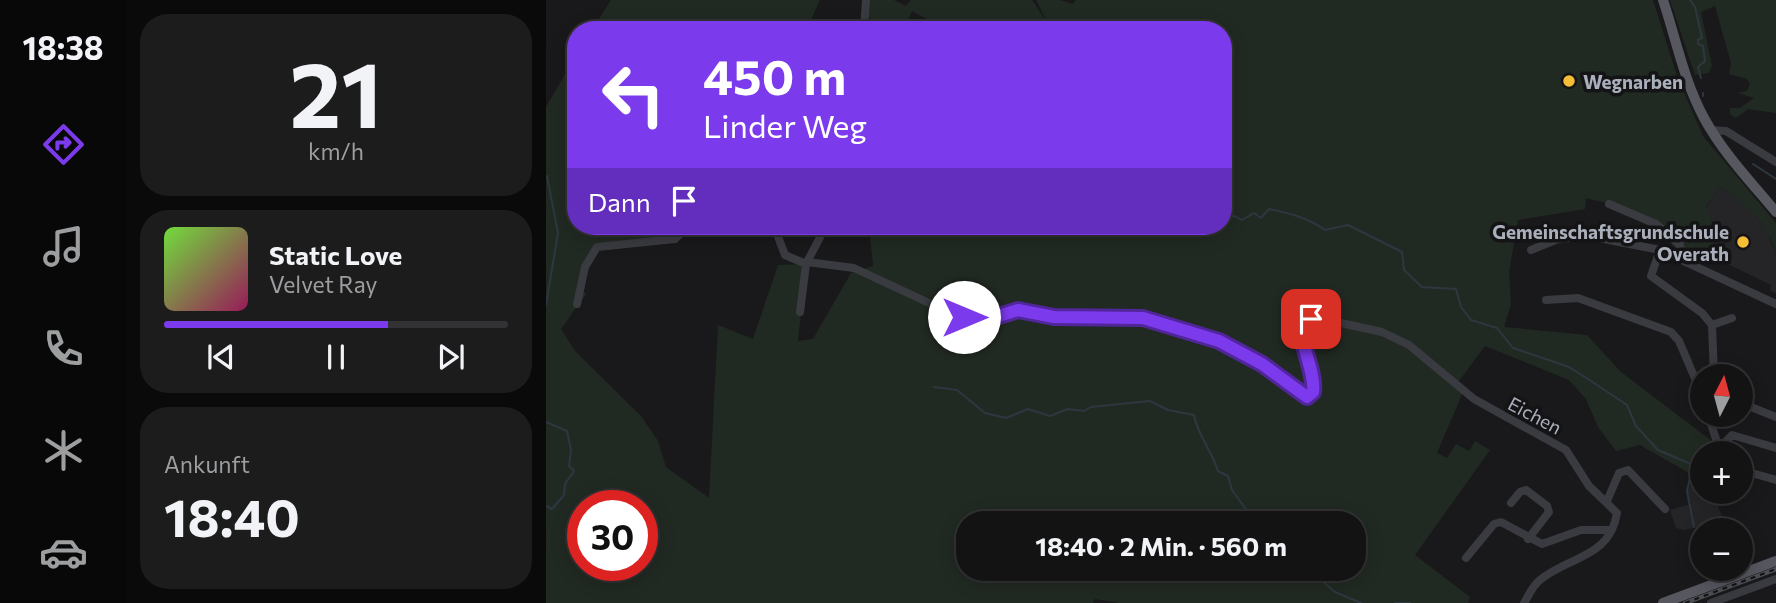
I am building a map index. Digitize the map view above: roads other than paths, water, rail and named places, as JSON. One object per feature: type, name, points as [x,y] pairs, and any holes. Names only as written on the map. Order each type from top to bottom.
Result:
[{"type":"main road","points":[[1664,0],[1687,78],[1711,131],[1776,212]]},
{"type":"main road","points":[[1663,603],[1776,561]]},
{"type":"street","points":[[865,21],[866,0]]},
{"type":"street","points":[[1711,131],[1726,131],[1776,162]]},
{"type":"street","points":[[1609,204],[1656,224],[1680,245],[1679,258]]},
{"type":"street","points":[[577,304],[585,267],[597,247],[676,239],[680,235]]},
{"type":"street","points":[[777,235],[785,255],[807,263]]},
{"type":"street","points":[[800,312],[807,263],[821,235]]},
{"type":"street","points":[[1531,250],[1550,241],[1576,236],[1660,250],[1776,304]]},
{"type":"street","points":[[1660,250],[1651,276],[1702,313],[1712,325],[1714,364]]},
{"type":"street","name":"Eichen","points":[[807,263],[854,268],[944,310],[971,318],[989,319],[1018,310],[1054,317],[1143,318],[1219,341],[1262,364],[1304,396],[1311,395],[1314,378],[1301,329],[1304,323],[1314,318],[1391,335],[1409,345],[1474,399],[1566,450],[1588,486],[1606,501]]},
{"type":"street","points":[[1545,300],[1578,298],[1671,332],[1690,365]]},
{"type":"street","points":[[1712,325],[1732,318]]},
{"type":"street","points":[[1754,408],[1776,417]]},
{"type":"street","points":[[1728,441],[1732,435],[1752,441]]},
{"type":"street","points":[[1753,441],[1776,448]]},
{"type":"street","points":[[1524,603],[1540,579],[1599,549],[1611,530],[1617,513],[1606,501],[1619,472],[1628,470],[1665,509]]},
{"type":"street","points":[[1753,473],[1776,480]]},
{"type":"street","points":[[1511,503],[1526,490],[1548,506],[1549,512],[1545,519],[1528,539]]},
{"type":"street","points":[[1466,558],[1494,524],[1506,523],[1528,539],[1542,544],[1581,530],[1611,530]]},
{"type":"street","points":[[1711,603],[1776,579]]},
{"type":"waterway","points":[[1690,0],[1695,7],[1702,38],[1698,40],[1698,44],[1703,46],[1705,61],[1698,67],[1701,78]]},
{"type":"waterway","points":[[1753,164],[1776,179]]},
{"type":"waterway","points":[[546,305],[558,233],[547,176]]},
{"type":"waterway","points":[[1232,216],[1242,220],[1254,213],[1261,218],[1269,209],[1299,216],[1325,230],[1348,225],[1402,252],[1404,270],[1422,287],[1456,289],[1461,307],[1471,320],[1497,328],[1513,348],[1569,367],[1588,379],[1627,405],[1636,426],[1658,450],[1693,465],[1687,491],[1692,518]]},
{"type":"waterway","points":[[934,387],[957,390],[985,413],[1006,418],[1028,409],[1050,416],[1068,409],[1084,411],[1091,407],[1150,401],[1168,410],[1194,415],[1218,471],[1228,476],[1232,490],[1247,511]]},
{"type":"waterway","points":[[546,422],[567,431],[571,450],[569,466],[574,471],[565,484],[564,495],[552,509],[546,506]]},
{"type":"waterway","points":[[1322,581],[1335,592],[1361,603]]},
{"type":"waterway","points":[[1395,603],[1410,603]]},
{"type":"railway","points":[[1685,603],[1776,569]]},
{"type":"place","name":"Wegnarben","points":[[1569,81]]},
{"type":"place","name":"Gemeinschaftsgrundschule Overath","points":[[1743,242]]}]
